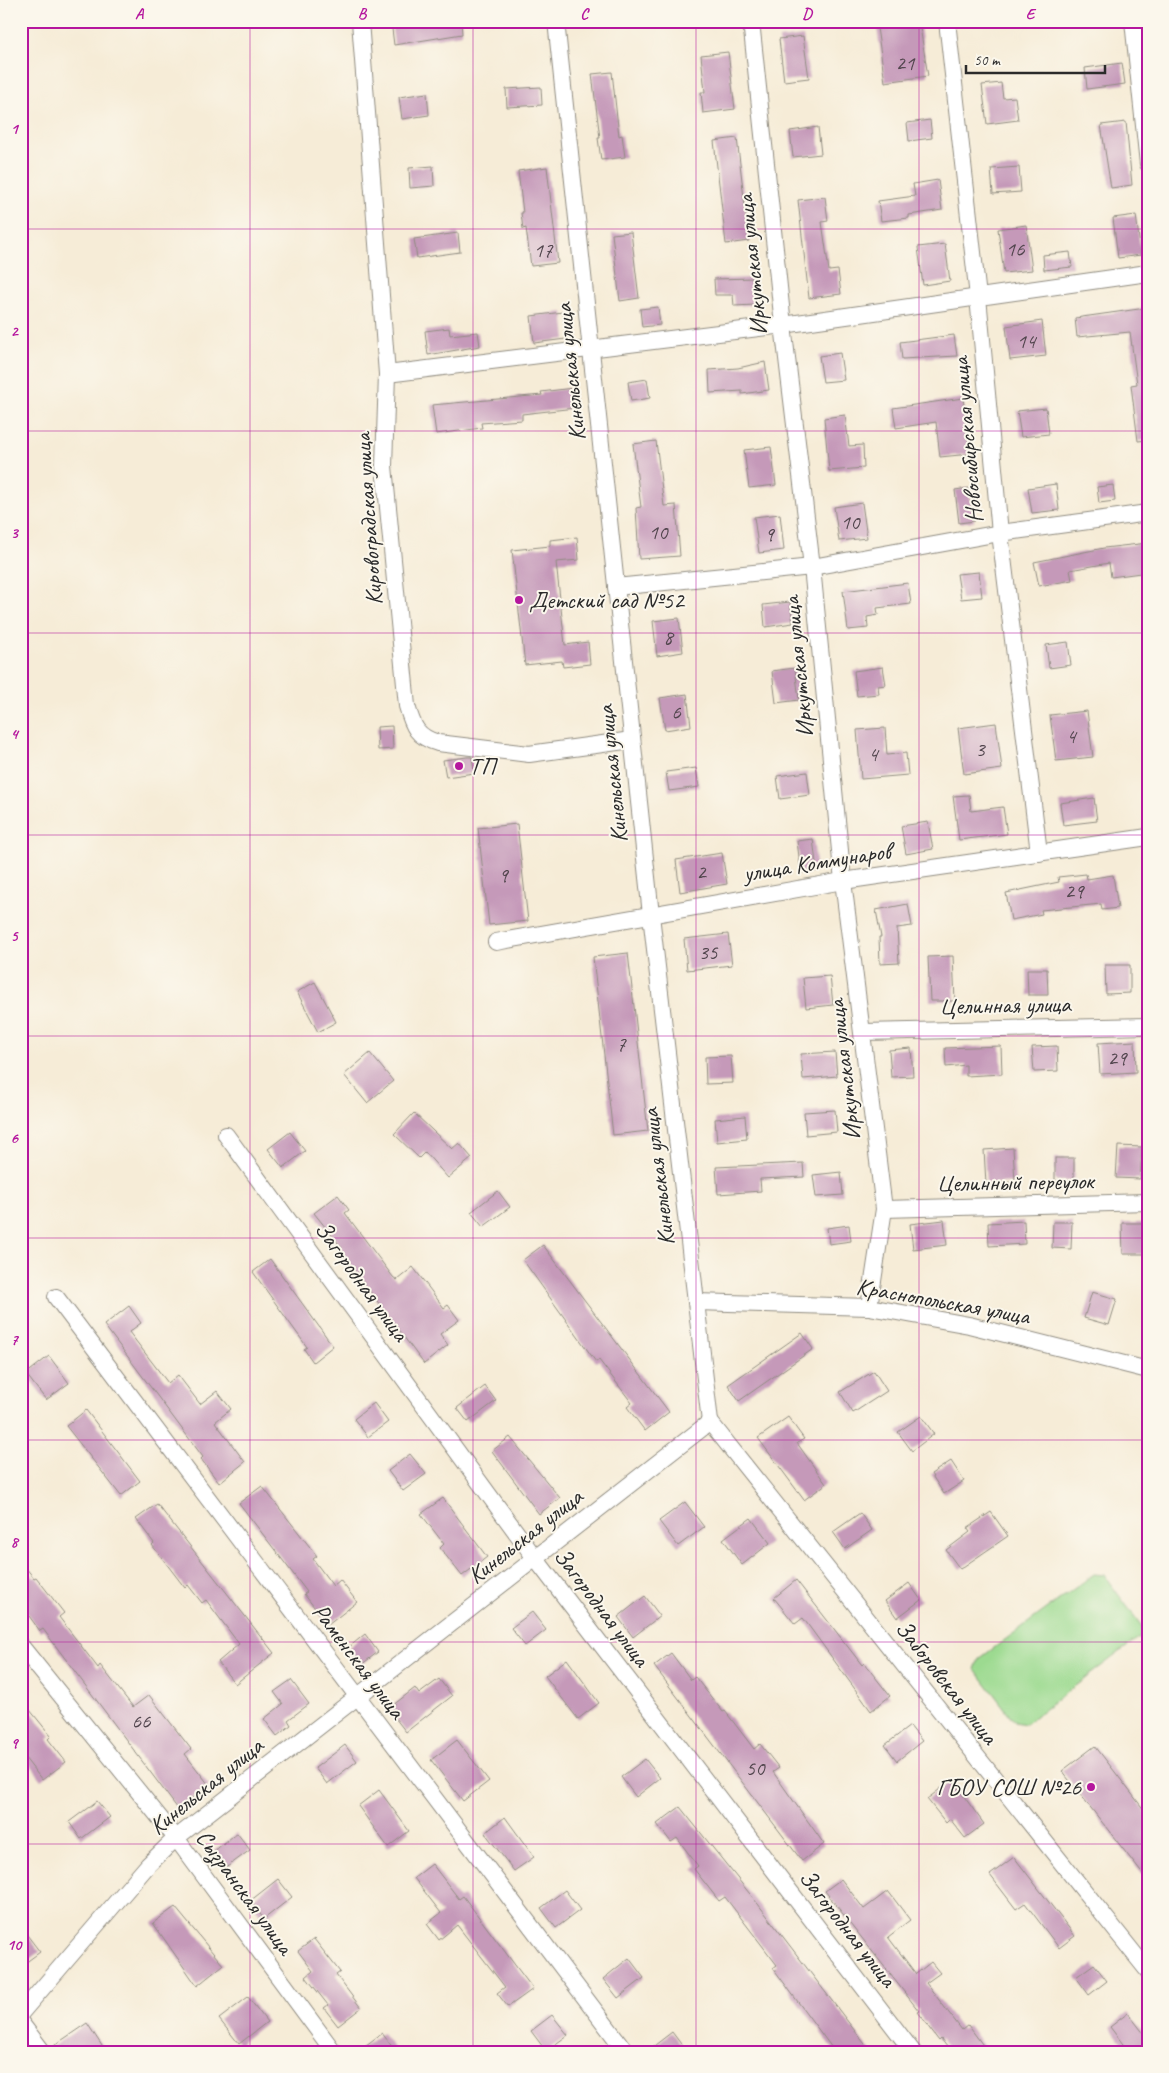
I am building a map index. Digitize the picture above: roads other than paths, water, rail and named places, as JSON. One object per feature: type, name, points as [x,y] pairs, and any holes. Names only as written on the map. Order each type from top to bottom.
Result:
[{"type":"street","name":"Кировоградская улица","points":[[360,21],[387,374],[384,466],[406,706],[413,729],[425,739],[438,743],[529,754],[632,740]]},
{"type":"street","name":"Кинельская улица","points":[[21,2013],[148,1865],[176,1838],[710,1422],[651,915],[556,21]]},
{"type":"street","name":"Иркутская улица","points":[[750,21],[783,325],[812,566],[843,881],[884,1208],[869,1307]]},
{"type":"street","name":"Новосибирская улица","points":[[947,21],[978,297],[1000,533],[1039,853]]},
{"type":"street","points":[[1133,21],[1148,164]]},
{"type":"street","points":[[387,374],[783,325],[1148,273]]},
{"type":"street","points":[[616,587],[812,566],[1000,533],[1148,513]]},
{"type":"street","name":"улица Коммунаров","points":[[496,942],[843,881],[1148,837]]},
{"type":"street","name":"Целинная улица","points":[[863,1032],[1148,1026]]},
{"type":"street","name":"Загородная улица","points":[[226,1135],[534,1558],[913,2052]]},
{"type":"street","name":"Целинный переулок","points":[[884,1208],[1148,1202]]},
{"type":"street","name":"Раменская улица","points":[[56,1297],[626,2052]]},
{"type":"street","name":"Краснопольская улица","points":[[696,1302],[869,1307],[968,1325],[1148,1370]]},
{"type":"street","name":"Заборовская улица","points":[[710,1422],[1148,1972]]},
{"type":"street","name":"Сызранская улица","points":[[21,1646],[176,1838],[334,2052]]},
{"type":"street","points":[[21,2023],[43,2052]]},
{"type":"place","name":"Детский сад №52","points":[[519,600]]},
{"type":"place","name":"ТП","points":[[459,766]]},
{"type":"place","name":"ГБОУ СОШ №26","points":[[1091,1787]]}]
